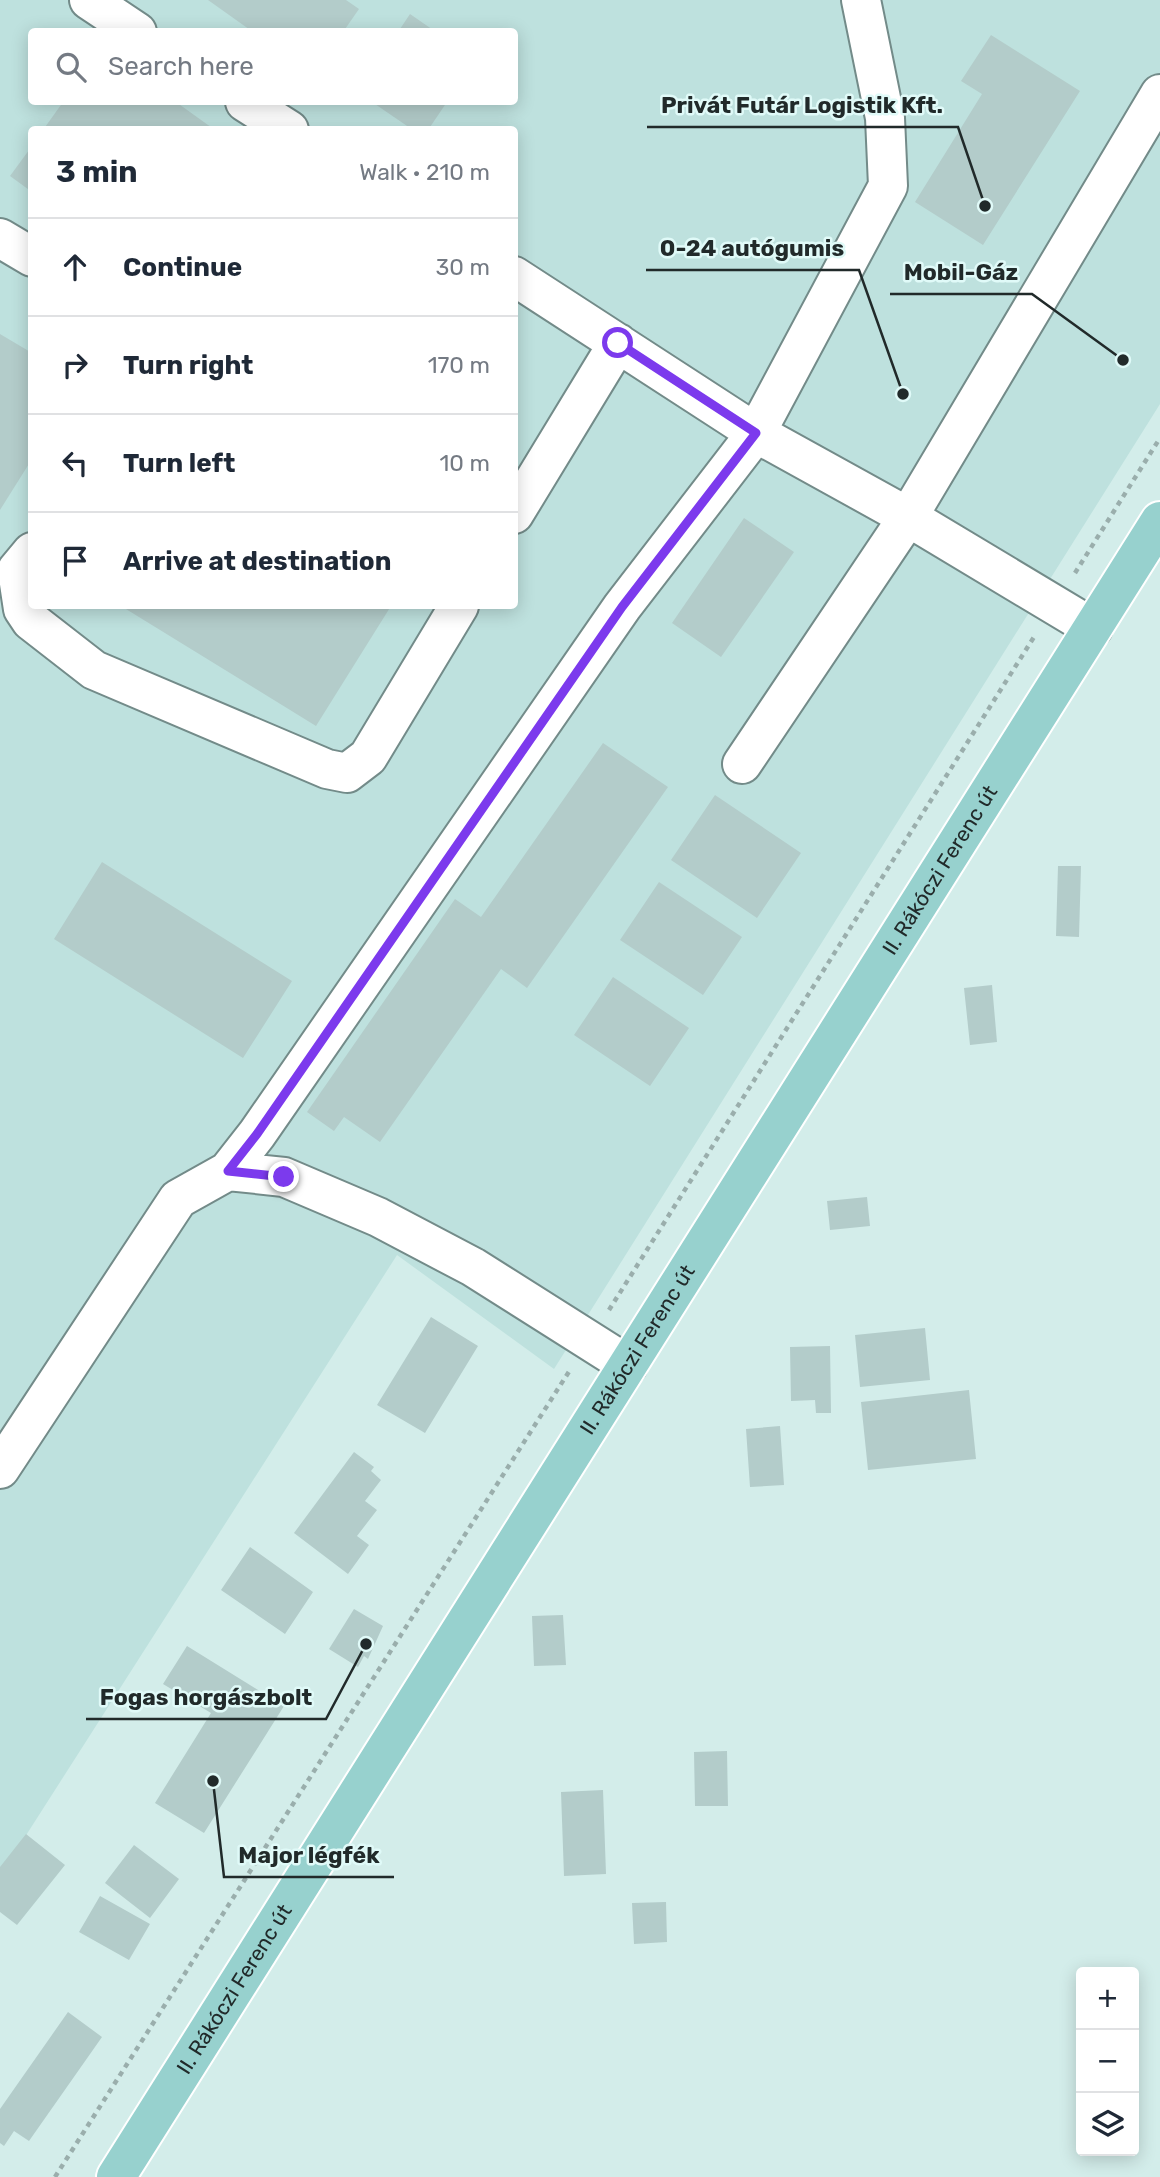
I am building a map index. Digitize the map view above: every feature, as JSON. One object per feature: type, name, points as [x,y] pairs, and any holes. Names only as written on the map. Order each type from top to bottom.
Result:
[{"type":"main road","name":"II. Rákóczi Ferenc út","points":[[116,2177],[1160,521]]},
{"type":"lane","points":[[89,0],[131,28]]},
{"type":"lane","points":[[0,1469],[178,1199],[228,1171],[257,1134],[622,607],[756,433],[888,186],[885,118],[861,0]]},
{"type":"lane","points":[[742,764],[908,517],[1160,94]]},
{"type":"lane","points":[[250,105],[283,126]]},
{"type":"lane","points":[[0,237],[28,254]]},
{"type":"lane","points":[[518,279],[756,433],[908,517],[1093,628]]},
{"type":"lane","points":[[518,507],[618,343]]},
{"type":"lane","points":[[28,557],[18,570],[23,609],[31,621],[94,670],[327,769],[346,773],[368,757],[457,609]]},
{"type":"lane","points":[[228,1171],[284,1177],[377,1217],[473,1267],[628,1365]]},
{"type":"path","points":[[55,2177],[517,1449],[590,1340],[1160,438]]},
{"type":"shaded area","points":[[0,0],[1160,0],[1160,404],[554,1369],[397,1255],[0,1876]]},
{"type":"building","points":[[208,0],[346,0],[359,9],[346,28],[247,28]]},
{"type":"building","points":[[410,14],[430,28],[401,28]]},
{"type":"building","points":[[991,35],[1080,91],[983,245],[915,202],[982,94],[961,81]]},
{"type":"building","points":[[61,105],[180,105],[209,126],[46,126]]},
{"type":"building","points":[[376,105],[445,105],[431,126],[407,126]]},
{"type":"building","points":[[28,151],[28,189],[10,176]]},
{"type":"building","points":[[0,334],[28,351],[28,465],[0,510]]},
{"type":"building","points":[[744,518],[794,552],[721,657],[672,623]]},
{"type":"building","points":[[126,609],[389,609],[316,726]]},
{"type":"building","points":[[603,743],[668,787],[527,988],[501,969],[380,1142],[344,1117],[334,1131],[307,1112],[455,899],[481,917]]},
{"type":"building","points":[[715,795],[801,853],[757,918],[671,860]]},
{"type":"building","points":[[102,862],[292,981],[243,1058],[54,939]]},
{"type":"building","points":[[1058,866],[1081,866],[1079,937],[1056,936]]},
{"type":"building","points":[[659,882],[742,937],[703,995],[620,940]]},
{"type":"building","points":[[613,977],[689,1028],[650,1086],[574,1035]]},
{"type":"building","points":[[992,985],[997,1042],[970,1045],[964,988]]},
{"type":"building","points":[[867,1197],[870,1226],[830,1230],[827,1201]]},
{"type":"building","points":[[431,1317],[478,1346],[425,1433],[377,1405]]},
{"type":"building","points":[[925,1328],[930,1380],[860,1387],[855,1335]]},
{"type":"building","points":[[830,1346],[831,1413],[816,1413],[815,1400],[791,1401],[790,1347]]},
{"type":"building","points":[[969,1390],[976,1459],[868,1470],[861,1402]]},
{"type":"building","points":[[780,1426],[784,1485],[750,1487],[746,1429]]},
{"type":"building","points":[[354,1452],[374,1467],[371,1471],[381,1480],[365,1501],[377,1510],[357,1536],[369,1545],[348,1574],[294,1533]]},
{"type":"building","points":[[250,1547],[313,1592],[285,1634],[221,1590]]},
{"type":"building","points":[[354,1609],[383,1626],[368,1659],[364,1656],[358,1667],[329,1649]]},
{"type":"building","points":[[563,1615],[566,1665],[534,1666],[532,1616]]},
{"type":"building","points":[[187,1646],[284,1706],[204,1833],[155,1803],[211,1713],[163,1684]]},
{"type":"building","points":[[727,1751],[728,1806],[695,1806],[694,1752]]},
{"type":"building","points":[[603,1790],[606,1874],[564,1876],[561,1792]]},
{"type":"building","points":[[26,1834],[65,1865],[17,1925],[0,1912],[0,1867]]},
{"type":"building","points":[[134,1845],[179,1879],[150,1918],[105,1883]]},
{"type":"building","points":[[100,1896],[150,1924],[129,1960],[79,1932]]},
{"type":"building","points":[[666,1902],[667,1942],[634,1944],[632,1903]]},
{"type":"building","points":[[68,2012],[102,2037],[29,2141],[14,2131],[4,2146],[0,2143],[0,2109]]},
{"type":"place","name":"Privát Futár Logistik Kft.","points":[[985,206]]},
{"type":"place","name":"Mobil-Gáz","points":[[1123,360]]},
{"type":"place","name":"0-24 autógumis","points":[[903,394]]},
{"type":"place","name":"Fogas horgászbolt","points":[[366,1644]]},
{"type":"place","name":"Major légfék","points":[[213,1781]]},
{"type":"route","points":[[284,1177],[228,1171],[257,1134],[622,607],[756,433],[618,343]]}]
